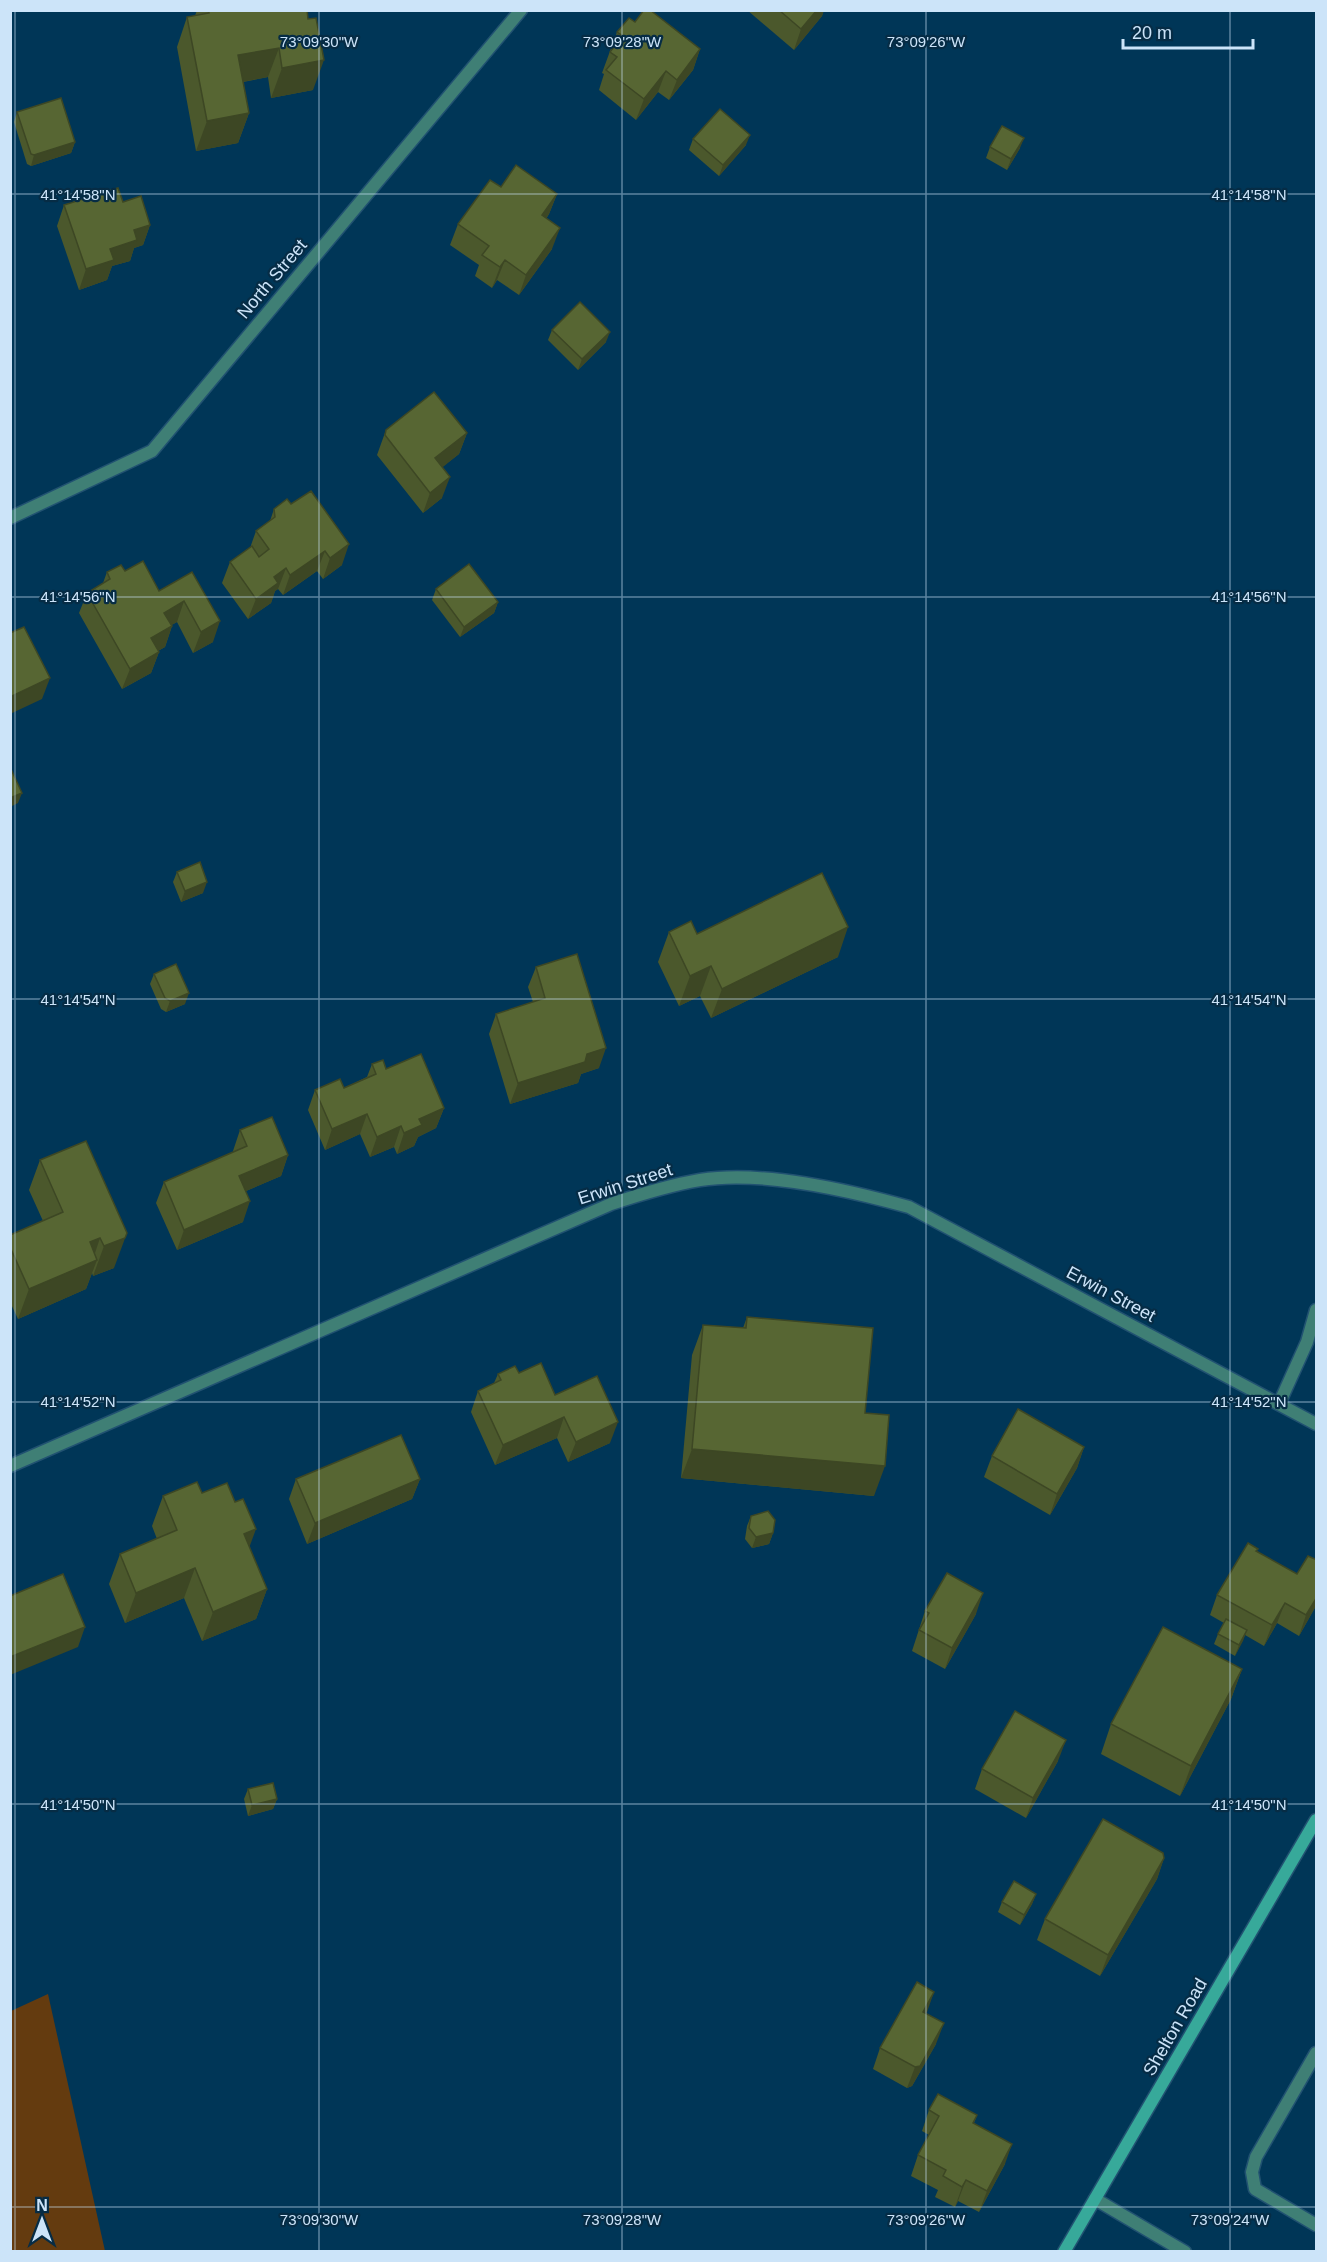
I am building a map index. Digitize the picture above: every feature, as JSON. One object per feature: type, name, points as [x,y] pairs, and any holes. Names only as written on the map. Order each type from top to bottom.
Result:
[{"type":"main road","name":"Shelton Road","points":[[1064,2252],[1317,1820]]},
{"type":"street","name":"North Street","points":[[10,519],[152,451],[521,10]]},
{"type":"street","name":"Erwin Street","points":[[10,1466],[611,1204],[656,1189],[703,1180],[750,1179],[839,1188],[909,1207],[1317,1424]]},
{"type":"street","points":[[1279,1404],[1307,1342],[1317,1310]]},
{"type":"street","points":[[1317,2053],[1256,2157],[1252,2172],[1255,2189],[1317,2225]]},
{"type":"street","points":[[1095,2199],[1185,2252]]},
{"type":"shaded area","points":[[48,1994],[105,2251],[11,2251],[11,2011]]},
{"type":"building","points":[[208,10],[307,10],[308,19],[316,18],[324,60],[282,68],[279,48],[238,55],[249,113],[207,121],[187,17],[209,13]]},
{"type":"building","points":[[644,10],[650,10],[700,49],[677,80],[666,71],[644,99],[606,70],[617,57],[610,52],[623,36],[617,32],[629,18],[635,22]]},
{"type":"building","points":[[779,10],[817,10],[801,29]]},
{"type":"building","points":[[61,98],[75,142],[31,154],[17,112]]},
{"type":"building","points":[[720,109],[750,135],[723,165],[693,139]]},
{"type":"building","points":[[1002,126],[1024,138],[1011,159],[990,147]]},
{"type":"building","points":[[516,165],[557,194],[542,215],[560,228],[526,275],[505,260],[500,267],[482,255],[489,246],[458,224],[490,180],[501,187]]},
{"type":"building","points":[[118,188],[123,202],[141,196],[150,225],[134,230],[137,240],[110,249],[114,260],[86,269],[64,205]]},
{"type":"building","points":[[580,302],[610,332],[582,359],[552,330]]},
{"type":"building","points":[[434,392],[467,433],[435,458],[450,477],[430,493],[385,435],[386,430]]},
{"type":"building","points":[[311,491],[349,544],[330,558],[325,551],[290,575],[286,568],[274,577],[278,583],[256,599],[230,562],[252,546],[259,557],[269,549],[256,531],[275,517],[274,509],[287,499],[291,504]]},
{"type":"building","points":[[143,561],[159,591],[192,572],[220,621],[201,632],[184,601],[164,613],[172,626],[151,638],[159,652],[130,669],[87,593],[110,579],[107,572],[121,565],[125,571]]},
{"type":"building","points":[[469,564],[498,602],[464,627],[436,589]]},
{"type":"building","points":[[24,627],[50,678],[10,697],[10,633]]},
{"type":"building","points":[[10,767],[22,793],[10,798]]},
{"type":"building","points":[[200,862],[207,882],[185,891],[177,872]]},
{"type":"building","points":[[822,873],[848,927],[722,989],[711,966],[690,976],[669,932],[691,921],[697,934]]},
{"type":"building","points":[[577,954],[606,1048],[587,1054],[585,1062],[518,1083],[496,1014],[545,998],[536,967]]},
{"type":"building","points":[[176,964],[189,993],[170,1001],[165,998],[154,974]]},
{"type":"building","points":[[421,1054],[444,1108],[419,1119],[422,1125],[404,1133],[401,1126],[377,1137],[367,1114],[332,1129],[315,1090],[340,1079],[344,1088],[376,1074],[372,1064],[383,1060],[386,1069]]},
{"type":"building","points":[[272,1117],[288,1155],[239,1176],[250,1201],[184,1230],[164,1182],[247,1146],[240,1130]]},
{"type":"building","points":[[86,1141],[127,1233],[125,1238],[104,1246],[100,1238],[90,1242],[97,1260],[29,1289],[10,1247],[10,1235],[63,1212],[40,1160]]},
{"type":"building","points":[[747,1317],[873,1328],[865,1413],[889,1415],[885,1466],[692,1449],[703,1325],[746,1328]]},
{"type":"building","points":[[541,1363],[555,1395],[597,1376],[618,1422],[576,1442],[564,1417],[503,1445],[478,1391],[501,1380],[498,1374],[515,1366],[519,1373]]},
{"type":"building","points":[[1018,1409],[1084,1447],[1057,1494],[992,1456]]},
{"type":"building","points":[[401,1435],[420,1479],[315,1523],[296,1479]]},
{"type":"building","points":[[197,1482],[202,1493],[227,1483],[235,1502],[243,1499],[256,1529],[244,1534],[267,1589],[213,1612],[195,1568],[136,1593],[120,1554],[177,1530],[163,1496]]},
{"type":"building","points":[[768,1511],[775,1520],[773,1533],[756,1537],[749,1528],[751,1516]]},
{"type":"building","points":[[1248,1543],[1258,1549],[1256,1551],[1297,1574],[1308,1556],[1317,1560],[1317,1597],[1306,1615],[1285,1603],[1272,1625],[1217,1595]]},
{"type":"building","points":[[947,1573],[983,1593],[952,1648],[919,1630],[929,1613],[925,1611]]},
{"type":"building","points":[[63,1574],[85,1627],[10,1657],[10,1596]]},
{"type":"building","points":[[1226,1619],[1247,1630],[1239,1645],[1218,1634]]},
{"type":"building","points":[[1163,1627],[1242,1669],[1191,1766],[1111,1724]]},
{"type":"building","points":[[1015,1711],[1066,1740],[1033,1798],[982,1769]]},
{"type":"building","points":[[273,1783],[277,1799],[252,1805],[248,1789]]},
{"type":"building","points":[[1103,1819],[1163,1853],[1164,1858],[1108,1955],[1045,1919]]},
{"type":"building","points":[[1014,1881],[1036,1894],[1024,1915],[1002,1902]]},
{"type":"building","points":[[917,1982],[934,1992],[923,2012],[944,2023],[920,2066],[915,2067],[880,2048]]},
{"type":"building","points":[[938,2094],[977,2115],[973,2123],[1012,2144],[987,2191],[966,2180],[962,2187],[943,2176],[946,2170],[918,2155],[939,2116],[929,2110]]}]
